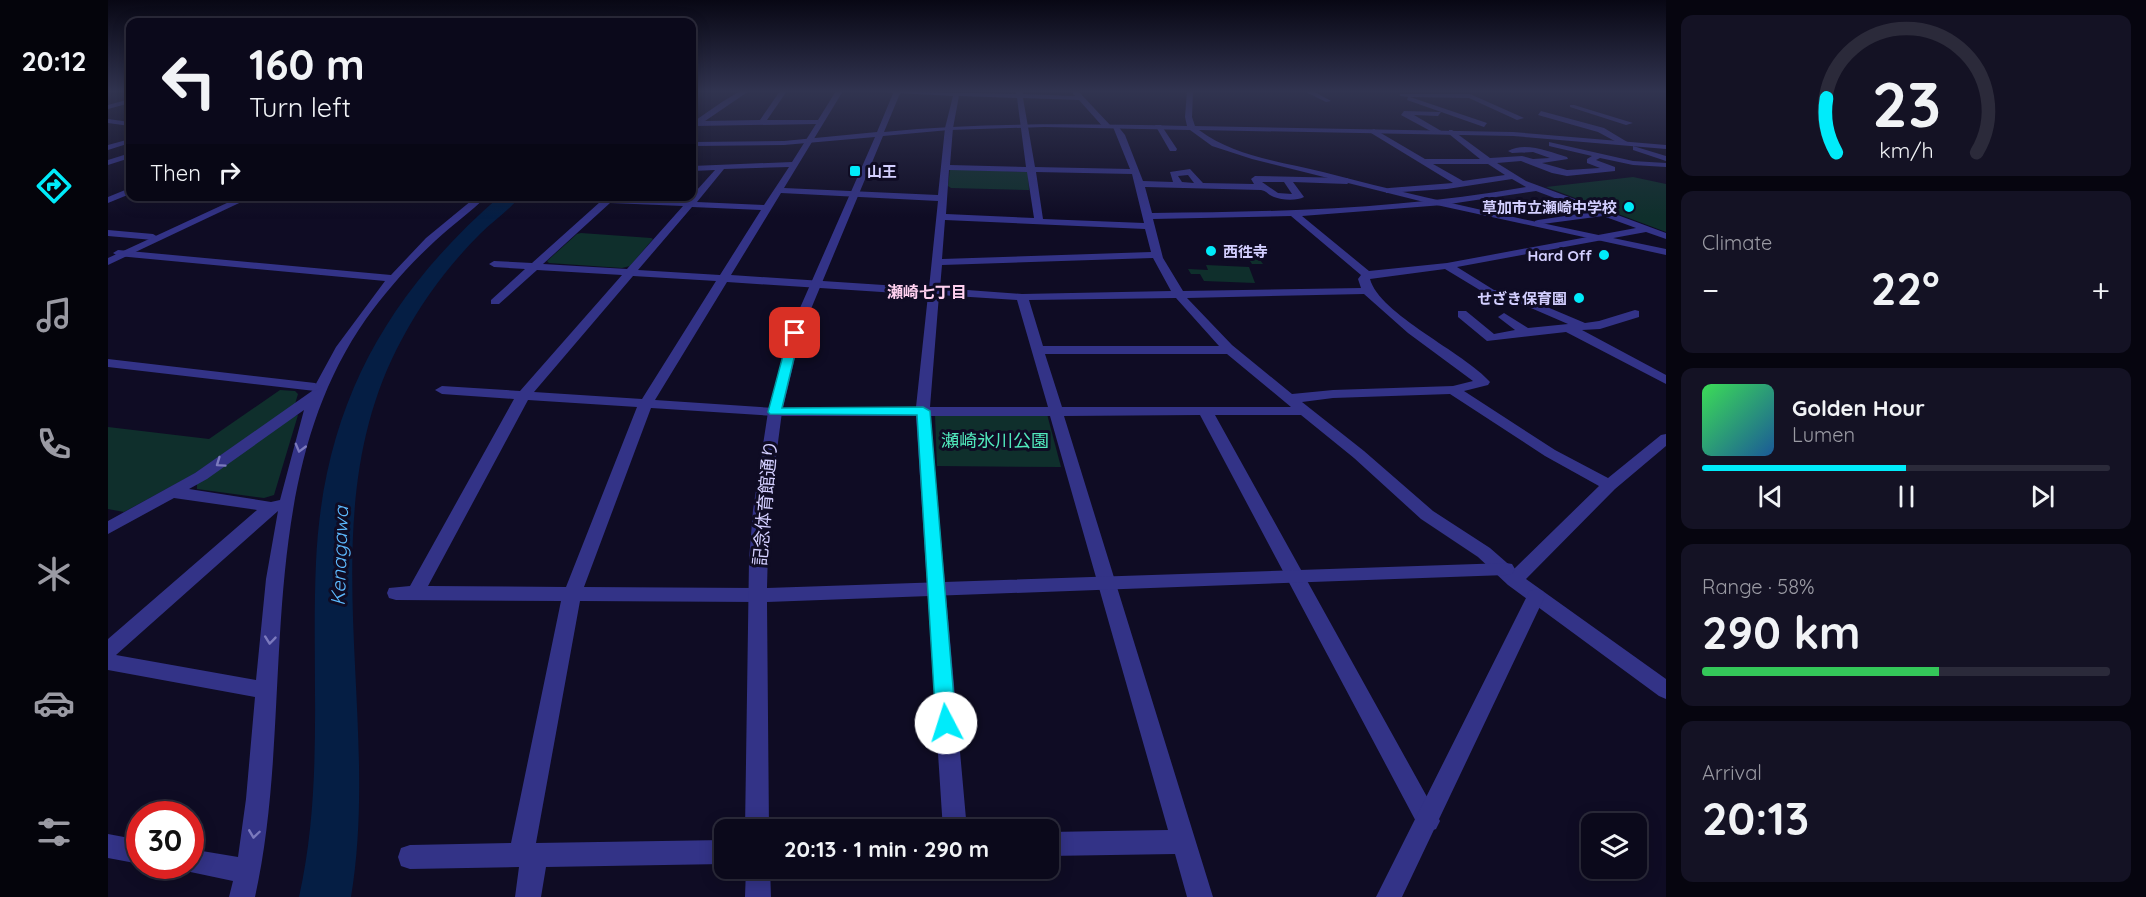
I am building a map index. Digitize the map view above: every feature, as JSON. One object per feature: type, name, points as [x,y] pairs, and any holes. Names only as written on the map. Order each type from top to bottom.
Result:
[{"type":"street","points":[[528,897],[528,856],[572,594],[646,403],[814,133]]},
{"type":"street","points":[[696,144],[765,144],[893,133]]},
{"type":"street","points":[[949,133],[923,411],[954,819]]},
{"type":"street","points":[[1025,133],[1040,221]]},
{"type":"street","points":[[1115,133],[1137,178],[1156,255],[1193,314],[1230,350],[1350,446],[1428,516],[1666,690]]},
{"type":"street","points":[[1161,133],[1173,149]]},
{"type":"street","points":[[1197,133],[1202,137],[1230,148],[1347,181],[1666,252]]},
{"type":"street","points":[[1377,133],[1461,184]]},
{"type":"street","points":[[1453,133],[1510,176],[1666,236]]},
{"type":"street","points":[[1476,133],[1534,135],[1625,143],[1666,159]]},
{"type":"street","points":[[1606,133],[1625,143]]},
{"type":"street","name":"記念体育館通り","points":[[757,819],[758,595],[761,510],[775,412],[795,333],[880,134]]},
{"type":"street","points":[[108,148],[126,142]]},
{"type":"street","points":[[1552,144],[1633,164],[1666,165]]},
{"type":"street","points":[[1389,190],[1461,184],[1553,171],[1571,173],[1612,169],[1590,161],[1636,146],[1666,147]]},
{"type":"street","points":[[1532,162],[1564,159],[1533,150],[1504,151],[1553,171]]},
{"type":"street","points":[[108,163],[126,157]]},
{"type":"street","points":[[1423,161],[1490,161],[1522,158]]},
{"type":"street","points":[[108,163],[126,165]]},
{"type":"street","points":[[696,168],[794,164]]},
{"type":"street","points":[[946,167],[1032,169],[1137,178],[1179,185],[1261,187],[1268,188],[1275,195],[1299,196],[1286,179]]},
{"type":"street","points":[[696,197],[721,168]]},
{"type":"street","points":[[1261,187],[1255,179],[1347,181]]},
{"type":"street","points":[[941,217],[1040,221],[1148,221],[1370,210],[1538,188]]},
{"type":"street","points":[[779,190],[942,198]]},
{"type":"street","points":[[108,201],[126,193]]},
{"type":"street","points":[[108,262],[153,237],[231,201]]},
{"type":"street","points":[[117,255],[239,201]]},
{"type":"street","points":[[242,897],[249,871],[258,803],[278,506],[319,389],[363,314],[392,278],[446,225],[477,201]]},
{"type":"street","points":[[495,302],[607,201]]},
{"type":"street","points":[[650,201],[767,208]]},
{"type":"street","points":[[416,592],[523,396],[693,201]]},
{"type":"street","points":[[1293,213],[1367,275],[1447,266],[1647,229]]},
{"type":"street","points":[[1538,223],[1604,213]]},
{"type":"street","points":[[108,233],[153,237]]},
{"type":"street","points":[[117,255],[392,278]]},
{"type":"street","points":[[937,262],[1156,255]]},
{"type":"street","points":[[494,264],[1022,297],[1367,291]]},
{"type":"street","points":[[1447,266],[1492,293],[1505,293],[1585,327]]},
{"type":"street","points":[[1289,399],[1333,394],[1453,390],[1484,382],[1437,349],[1367,291],[1363,281],[1367,275]]},
{"type":"street","points":[[1022,297],[1200,897]]},
{"type":"street","points":[[1462,314],[1491,338],[1526,332],[1600,325],[1635,314]]},
{"type":"street","points":[[1504,316],[1526,332]]},
{"type":"street","points":[[1568,328],[1666,380]]},
{"type":"street","points":[[1038,350],[1230,350]]},
{"type":"street","points":[[108,363],[319,389]]},
{"type":"street","points":[[108,528],[201,476],[319,389]]},
{"type":"street","points":[[442,390],[775,412],[1305,411]]},
{"type":"street","points":[[1453,390],[1550,453],[1608,485]]},
{"type":"street","points":[[1205,411],[1428,821]]},
{"type":"street","points":[[396,593],[758,595],[1296,576],[1510,575],[1555,537],[1608,485],[1666,438]]},
{"type":"street","points":[[171,492],[278,506]]},
{"type":"street","points":[[108,651],[278,506]]},
{"type":"street","points":[[1389,897],[1536,596]]},
{"type":"street","points":[[108,662],[266,690]]},
{"type":"street","points":[[1059,844],[1183,842]]},
{"type":"street","points":[[108,846],[126,849]]},
{"type":"street","points":[[410,857],[714,852]]},
{"type":"street","points":[[204,863],[249,871]]},
{"type":"street","points":[[758,879],[758,897]]},
{"type":"green space","points":[[950,169],[1028,172],[1029,190],[951,188],[948,186]]},
{"type":"green space","name":"草加市立瀬崎中学校","points":[[1633,177],[1666,184],[1666,232],[1546,187]]},
{"type":"green space","points":[[581,233],[653,239],[630,266],[622,268],[549,263],[547,261]]},
{"type":"green space","points":[[1247,242],[1263,264],[1252,264],[1246,255],[1228,254],[1220,244]]},
{"type":"green space","points":[[1206,265],[1249,267],[1255,283],[1204,281],[1200,274],[1191,274],[1188,269],[1208,270]]},
{"type":"green space","points":[[280,390],[295,391],[298,394],[295,404],[194,474],[124,512],[108,509],[108,427],[209,439]]},
{"type":"green space","name":"瀬崎氷川公園","points":[[1047,414],[1061,467],[937,466],[935,415]]},
{"type":"green space","points":[[298,415],[274,495],[264,498],[197,489],[197,484]]},
{"type":"waterway","name":"Kenagawa","points":[[325,897],[334,844],[337,791],[334,583],[336,522],[343,472],[354,426],[369,382],[389,340],[413,301],[441,264],[474,229],[505,201]]},
{"type":"place","name":"山王","points":[[855,171]]},
{"type":"place","name":"草加市立瀬崎中学校","points":[[1629,207]]},
{"type":"place","name":"西徃寺","points":[[1211,251]]},
{"type":"place","name":"Hard Off","points":[[1604,255]]},
{"type":"place","name":"せざき保育園","points":[[1579,298]]},
{"type":"district","name":"瀬崎七丁目","points":[[927,292]]},
{"type":"route","points":[[795,333],[775,412],[923,411],[946,723]]}]
